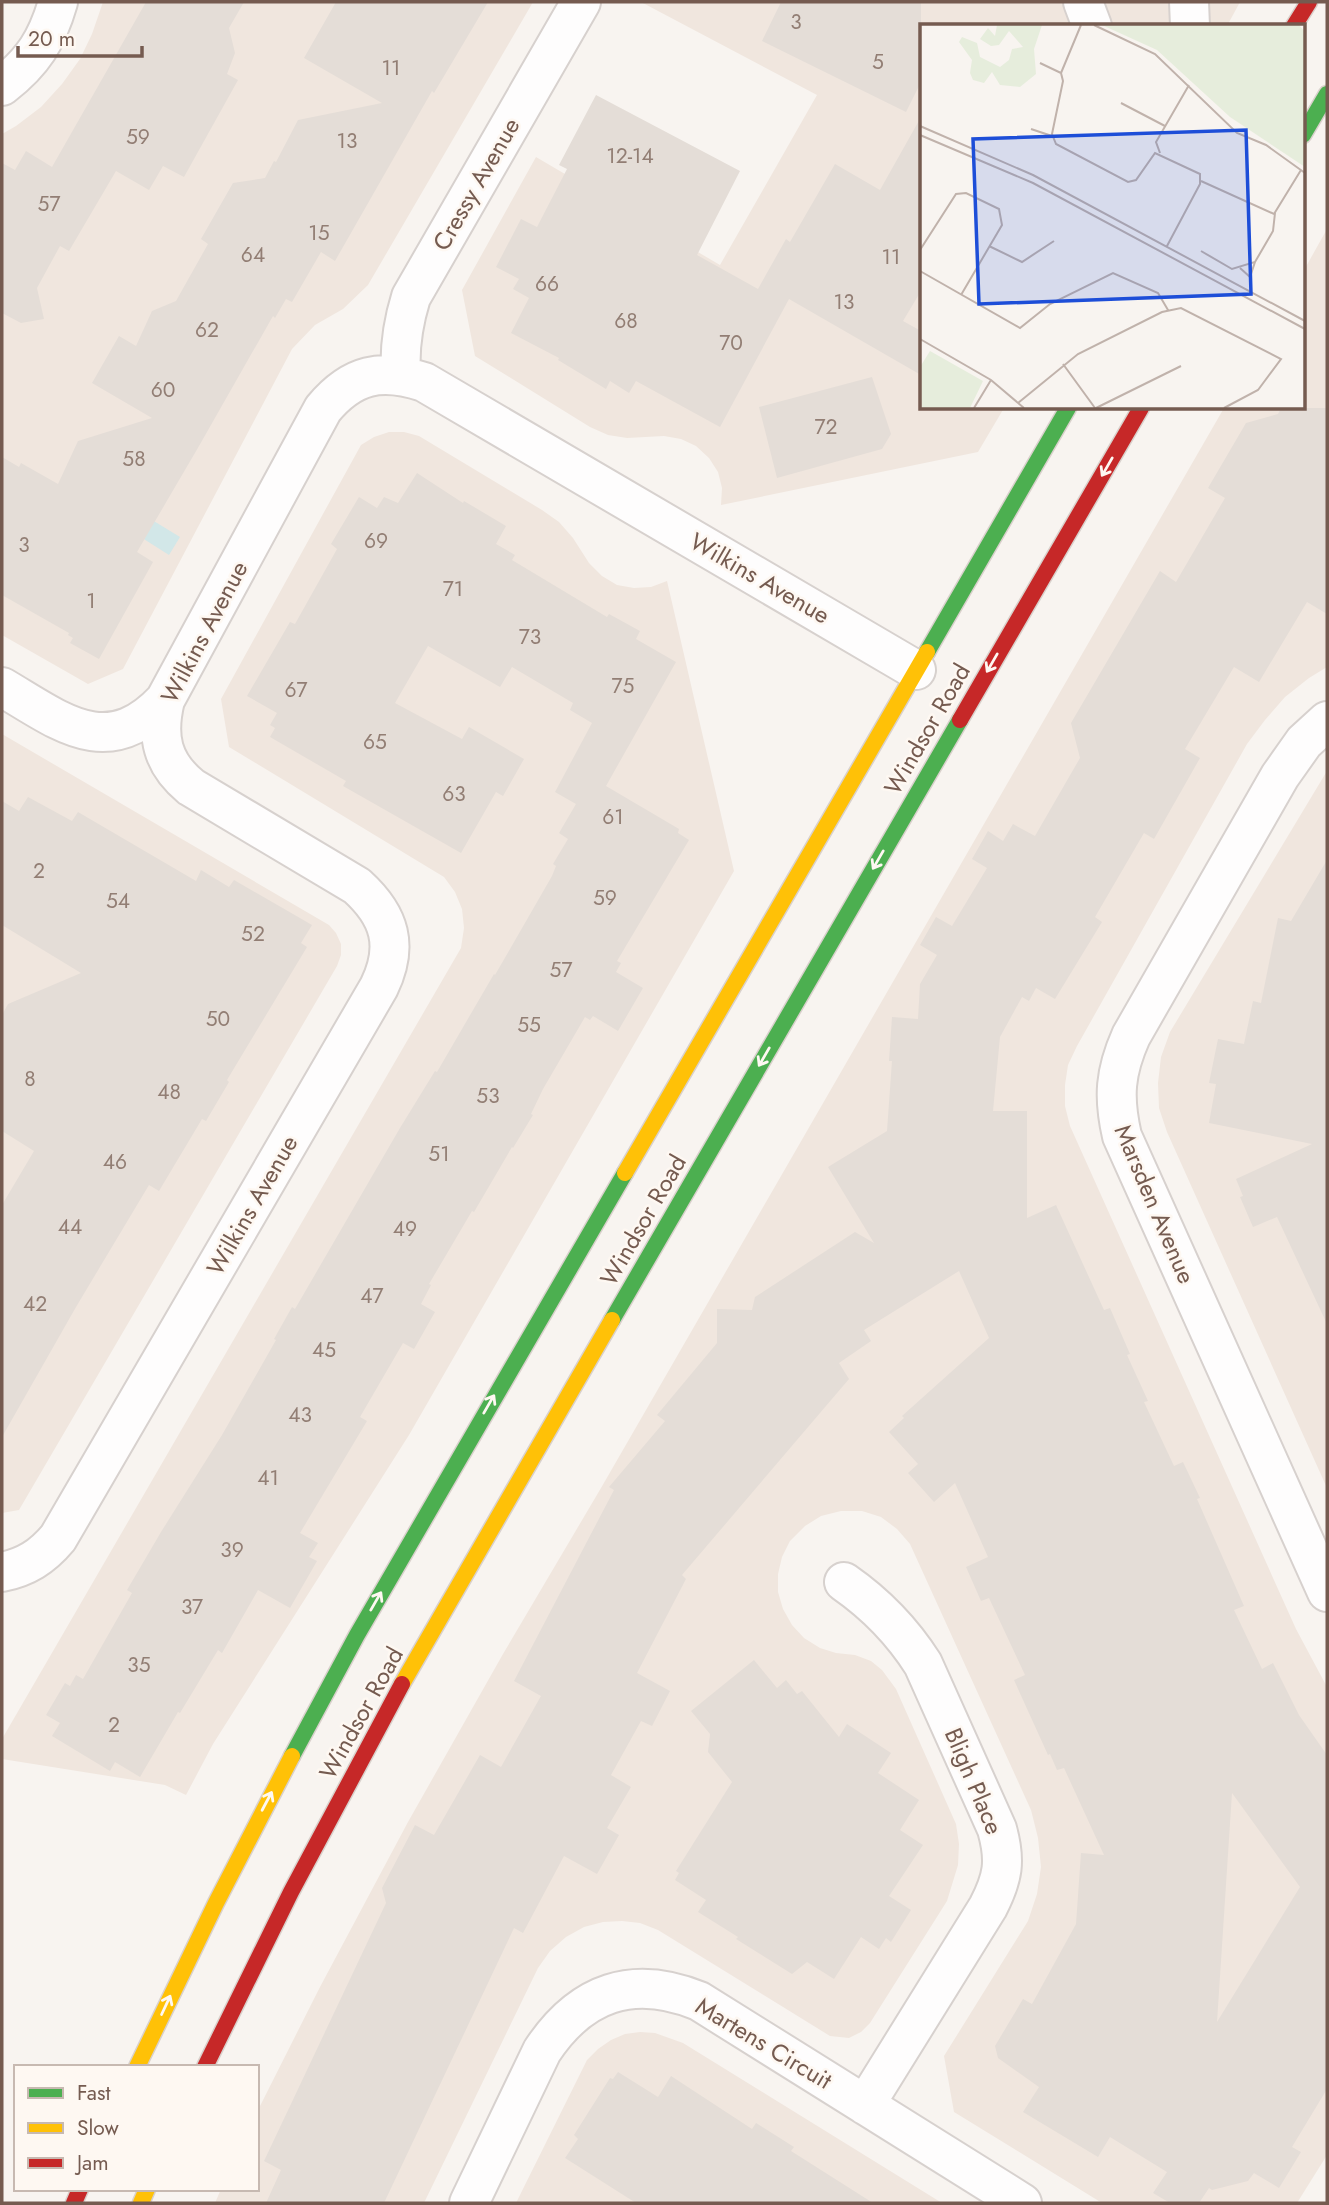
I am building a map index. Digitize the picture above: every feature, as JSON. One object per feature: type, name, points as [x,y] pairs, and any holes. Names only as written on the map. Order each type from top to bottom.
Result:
[{"type":"main road","points":[[1295,24],[1309,2]]},
{"type":"main road","points":[[1304,133],[1327,94]]},
{"type":"main road","name":"Windsor Road","points":[[138,2065],[255,1825],[357,1635],[1067,410]]},
{"type":"main road","name":"Windsor Road","points":[[206,2065],[322,1833],[439,1618],[1140,410]]},
{"type":"street","points":[[2,86],[21,71],[37,52],[50,28],[58,2]]},
{"type":"street","name":"Cressy Avenue","points":[[401,375],[399,354],[403,322],[411,297],[581,2]]},
{"type":"street","points":[[1083,2],[1091,24]]},
{"type":"street","points":[[1189,2],[1190,24]]},
{"type":"street","name":"Wilkins Avenue","points":[[2,1572],[33,1562],[47,1552],[58,1538],[388,970],[390,950],[387,930],[381,913],[370,898],[356,886],[191,788],[180,778],[165,755],[160,737],[160,719],[165,700],[323,409],[334,396],[361,379],[382,374],[401,375],[424,382],[916,670]]},
{"type":"street","points":[[2,687],[74,728],[95,733],[115,732],[134,726],[149,717],[165,700]]},
{"type":"street","name":"Marsden Avenue","points":[[1327,721],[1304,742],[1273,788],[1131,1036],[1120,1060],[1116,1085],[1116,1111],[1122,1136],[1327,1592]]},
{"type":"street","name":"Bligh Place","points":[[844,1583],[868,1599],[888,1618],[908,1640],[923,1664],[997,1829],[1003,1867],[998,1888],[988,1907],[865,2105]]},
{"type":"street","name":"Martens Circuit","points":[[469,2203],[542,2051],[554,2032],[570,2016],[589,2003],[609,1994],[631,1989],[677,1992],[699,2001],[1022,2203]]},
{"type":"shaded area","points":[[103,2],[533,2],[368,285],[343,309],[315,325],[292,349],[123,669],[88,684],[2,635],[2,134],[41,107],[62,84],[80,59]]},
{"type":"shaded area","points":[[641,2],[1240,2],[1228,24],[920,24],[920,410],[1003,410],[978,452],[721,505],[722,488],[718,472],[709,458],[696,446],[681,439],[664,436],[627,438],[608,435],[590,427],[475,356],[462,290],[536,157],[720,265],[817,95]]},
{"type":"shaded area","points":[[1327,229],[1327,667],[1285,697],[1247,744],[1077,1046],[1068,1065],[1065,1106],[1070,1126],[1296,1629],[1327,1687],[1327,2155],[1297,2203],[1102,2203],[954,2112],[944,2056],[1028,1921],[1037,1894],[1041,1867],[1038,1838],[1031,1810],[910,1544],[897,1529],[881,1517],[862,1511],[841,1511],[821,1516],[805,1526],[790,1541],[778,1574],[778,1592],[783,1609],[804,1638],[820,1648],[855,1655],[871,1661],[882,1670],[896,1689],[956,1824],[959,1844],[958,1865],[947,1901],[870,2023],[849,2038],[830,2036],[658,1930],[640,1923],[622,1921],[584,1927],[566,1937],[550,1951],[538,1968],[424,2203],[215,2203],[220,2191],[259,2191],[259,2108],[408,1822],[1223,410],[1304,410],[1304,270]]},
{"type":"shaded area","points":[[389,432],[419,436],[542,510],[559,522],[602,576],[617,585],[651,587],[667,581],[734,871],[409,1435],[213,1744],[186,1795],[165,1785],[2,1759],[2,1739],[461,948],[464,928],[462,909],[455,892],[444,877],[229,747],[221,699],[361,445]]},
{"type":"shaded area","points":[[139,512],[180,537],[169,555],[128,529]]},
{"type":"shaded area","points":[[2,734],[329,925],[341,944],[341,955],[19,1510],[2,1513]]},
{"type":"shaded area","points":[[1327,771],[1327,1488],[1167,1132],[1159,1108],[1158,1083],[1161,1057],[1170,1032]]},
{"type":"shaded area","points":[[640,2032],[655,2033],[683,2043],[942,2203],[516,2203],[587,2060],[611,2040]]},
{"type":"building","points":[[146,2],[244,2],[229,28],[235,53],[227,74],[238,80],[184,177],[163,166],[149,190],[116,171],[69,251],[60,246],[37,288],[44,319],[21,323],[2,313],[2,163],[15,170],[26,151],[52,167]]},
{"type":"building","points":[[336,2],[488,2],[434,93],[432,91],[335,261],[321,252],[292,302],[286,299],[275,318],[273,316],[137,552],[153,562],[99,659],[70,643],[73,638],[69,633],[2,595],[2,457],[19,467],[21,463],[58,484],[78,441],[152,418],[92,383],[119,336],[136,346],[152,311],[176,301],[208,244],[201,239],[233,183],[265,178],[298,120],[382,103],[304,58]]},
{"type":"building","points":[[781,2],[921,2],[920,84],[906,112],[762,41]]},
{"type":"building","points":[[596,95],[740,171],[697,255],[758,289],[786,239],[790,242],[835,164],[880,190],[920,119],[920,293],[903,321],[920,330],[920,374],[789,299],[720,427],[636,381],[629,393],[610,381],[606,389],[558,360],[559,358],[511,333],[529,298],[513,289],[519,279],[496,267],[521,219],[537,227],[567,169],[559,165]]},
{"type":"building","points":[[872,377],[891,434],[882,449],[777,478],[759,407]]},
{"type":"building","points":[[1327,408],[1327,614],[1307,602],[1259,682],[1234,667],[1185,749],[1200,758],[1154,839],[1144,833],[1095,917],[1102,922],[1055,999],[1036,988],[1029,1001],[1022,997],[1000,1037],[993,1111],[1027,1111],[1027,1218],[1056,1205],[1104,1310],[1110,1308],[1148,1401],[1144,1402],[1174,1466],[1183,1462],[1200,1498],[1197,1499],[1244,1606],[1234,1610],[1262,1669],[1273,1663],[1299,1715],[1327,1755],[1327,2089],[1292,2147],[1301,2152],[1279,2188],[1254,2173],[1248,2181],[1212,2190],[1209,2188],[1199,2203],[1170,2203],[1153,2193],[1167,2172],[1110,2137],[1098,2157],[1023,2112],[1039,2087],[998,2058],[995,2046],[1023,1999],[1032,2004],[1076,1924],[1081,1853],[1104,1855],[1064,1768],[1057,1770],[1050,1754],[1048,1755],[1014,1680],[1025,1675],[989,1598],[981,1601],[966,1567],[988,1557],[955,1483],[934,1502],[908,1473],[918,1464],[889,1432],[904,1418],[902,1416],[989,1338],[959,1271],[864,1330],[871,1341],[839,1363],[849,1379],[682,1575],[686,1579],[637,1673],[670,1691],[652,1726],[641,1721],[611,1775],[631,1787],[607,1828],[619,1835],[597,1874],[564,1856],[523,1933],[514,1928],[384,2203],[266,2203],[281,2170],[264,2161],[386,1903],[382,1888],[415,1825],[434,1835],[480,1755],[501,1767],[541,1696],[514,1681],[614,1490],[609,1487],[665,1421],[657,1415],[717,1343],[717,1309],[752,1310],[755,1297],[855,1232],[874,1243],[828,1167],[887,1131],[892,1017],[918,1019],[920,984],[937,955],[920,945],[936,917],[952,926],[987,868],[972,859],[988,831],[1003,841],[1013,824],[1035,836],[1080,758],[1071,723],[1160,571],[1176,582],[1225,498],[1208,488],[1246,423],[1278,414],[1280,410]],"holes":[[[1232,1793],[1300,1887],[1217,2022]]]},
{"type":"building","points":[[417,473],[463,503],[464,501],[506,526],[496,544],[515,555],[512,560],[607,617],[609,614],[640,631],[636,639],[676,662],[606,786],[679,829],[678,833],[689,840],[617,961],[621,963],[616,972],[643,988],[618,1031],[593,1016],[590,1020],[585,1017],[543,1089],[531,1114],[533,1115],[429,1284],[431,1285],[421,1304],[435,1312],[414,1349],[403,1343],[360,1417],[367,1421],[300,1533],[318,1543],[309,1557],[317,1561],[290,1608],[258,1590],[222,1653],[218,1650],[140,1777],[115,1762],[110,1771],[52,1736],[60,1723],[46,1715],[65,1683],[70,1686],[76,1675],[83,1679],[132,1593],[127,1590],[222,1435],[292,1307],[295,1309],[400,1128],[495,975],[552,876],[556,866],[553,864],[568,839],[559,833],[576,804],[555,792],[592,723],[570,710],[573,703],[512,667],[500,687],[428,646],[395,703],[462,739],[469,727],[524,759],[503,796],[496,792],[461,853],[343,786],[346,781],[270,737],[275,728],[270,725],[277,713],[247,696],[290,622],[295,624],[337,549],[331,544],[359,497],[377,508],[384,497],[398,503]]},
{"type":"building","points":[[28,797],[72,821],[78,812],[196,881],[201,870],[229,887],[234,880],[312,925],[301,943],[307,947],[227,1080],[229,1082],[206,1121],[202,1119],[159,1191],[149,1185],[2,1437],[2,1205],[34,1151],[2,1131],[2,1015],[8,1004],[81,973],[2,925],[2,801],[19,811]]},
{"type":"building","points":[[1327,860],[1327,1324],[1277,1217],[1253,1227],[1240,1197],[1243,1196],[1236,1179],[1312,1144],[1209,1123],[1216,1084],[1209,1083],[1218,1039],[1244,1044],[1253,1001],[1261,1003],[1278,918],[1291,921]]},
{"type":"building","points":[[754,1660],[777,1688],[786,1680],[797,1694],[802,1691],[839,1737],[847,1724],[891,1753],[878,1773],[919,1800],[900,1830],[923,1845],[889,1896],[911,1910],[891,1942],[886,1938],[879,1949],[861,1937],[834,1979],[807,1962],[792,1974],[698,1912],[706,1900],[675,1880],[679,1873],[676,1871],[732,1782],[708,1752],[710,1734],[691,1711]]},
{"type":"building","points":[[618,2072],[658,2097],[671,2076],[752,2129],[756,2123],[794,2147],[791,2151],[873,2203],[636,2203],[565,2158],[578,2139],[574,2135],[610,2078],[613,2079]]},
{"type":"traffic: fast","points":[[1304,133],[1327,94]]},
{"type":"traffic: fast","points":[[927,652],[1067,410]]},
{"type":"traffic: fast","points":[[612,1320],[960,720]]},
{"type":"traffic: fast","points":[[292,1756],[357,1635],[625,1173]]},
{"type":"traffic: slow","points":[[625,1173],[927,652]]},
{"type":"traffic: slow","points":[[402,1684],[612,1320]]},
{"type":"traffic: slow","points":[[138,2065],[216,1903],[292,1756]]},
{"type":"traffic: slow","points":[[141,2203],[146,2191]]},
{"type":"traffic: jam","points":[[1295,24],[1309,2]]},
{"type":"traffic: jam","points":[[960,720],[1140,410]]},
{"type":"traffic: jam","points":[[206,2065],[291,1892],[402,1684]]},
{"type":"traffic: jam","points":[[74,2203],[79,2191]]}]
